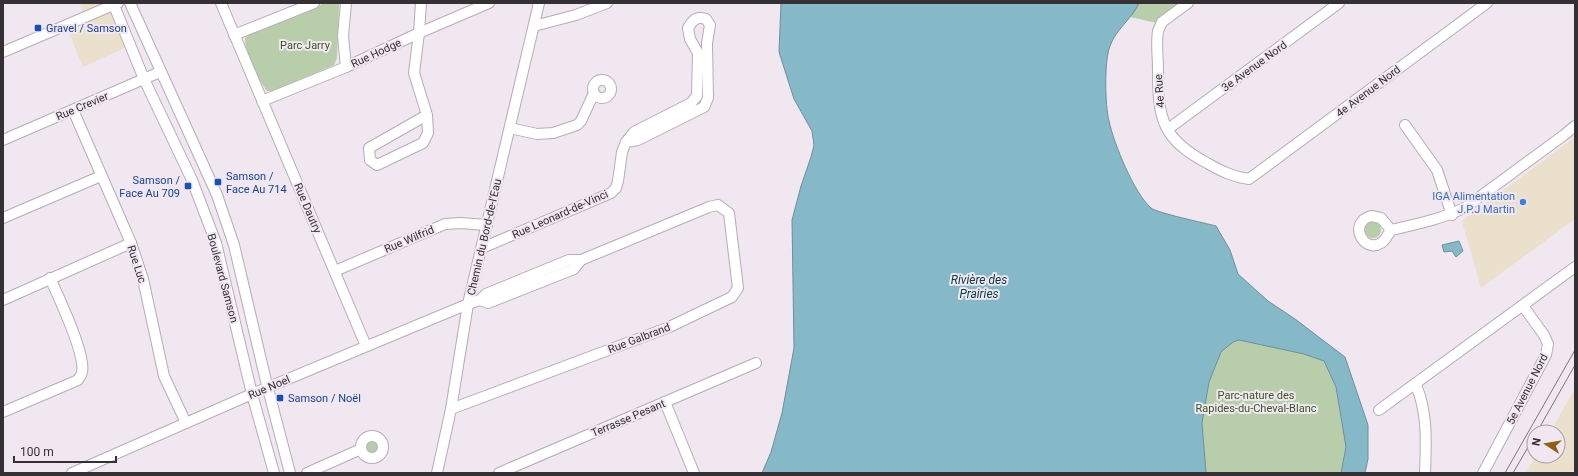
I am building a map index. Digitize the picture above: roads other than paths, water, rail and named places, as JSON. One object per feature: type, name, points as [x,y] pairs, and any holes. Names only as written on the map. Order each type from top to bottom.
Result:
[{"type":"street","name":"Boulevard Samson","points":[[130,3],[217,195],[234,245],[267,387],[290,473]]},
{"type":"street","name":"Rue Dautry","points":[[221,3],[366,346]]},
{"type":"street","points":[[234,35],[314,3]]},
{"type":"street","points":[[346,3],[343,36],[346,68]]},
{"type":"street","points":[[421,3],[414,73],[427,115],[428,133],[423,143],[377,165],[370,160],[369,148],[427,115]]},
{"type":"street","name":"Rue Hodge","points":[[262,101],[346,68],[419,33],[489,3]]},
{"type":"street","name":"Chemin du Bord-de-l'Eau","points":[[437,473],[451,409],[468,304],[539,3]]},
{"type":"street","points":[[534,26],[576,15],[607,3]]},
{"type":"street","name":"4e Rue","points":[[1188,3],[1160,24],[1157,34],[1159,104],[1162,116],[1174,139],[1189,153],[1236,178],[1249,179]]},
{"type":"street","name":"3e Avenue Nord","points":[[1168,129],[1339,3]]},
{"type":"street","name":"4e Avenue Nord","points":[[1249,179],[1487,3]]},
{"type":"street","name":"Boulevard Samson","points":[[115,4],[144,79],[192,180],[216,243],[252,394],[274,473]]},
{"type":"street","points":[[3,52],[115,4]]},
{"type":"street","points":[[700,17],[706,19],[710,25],[707,43],[707,101],[704,107],[638,140],[626,142],[634,132],[691,103],[697,96],[698,53],[690,39],[688,28],[693,20],[700,17]]},
{"type":"street","name":"Rue Crevier","points":[[3,140],[160,72]]},
{"type":"street","points":[[510,128],[537,134],[553,133],[577,125],[581,121],[594,93]]},
{"type":"street","points":[[697,96],[707,101]]},
{"type":"street","name":"Rue Luc","points":[[73,110],[131,243],[143,279],[164,376],[186,423]]},
{"type":"street","points":[[1405,125],[1437,170],[1452,215]]},
{"type":"street","points":[[1391,230],[1452,215],[1466,207],[1564,136],[1575,126]]},
{"type":"street","name":"Rue Leonard-de-Vinci","points":[[482,248],[610,193],[616,188],[622,152],[626,142]]},
{"type":"street","points":[[3,218],[101,176]]},
{"type":"street","name":"Rue Noel","points":[[72,473],[267,387],[480,300],[486,294],[569,260],[581,260],[718,205]]},
{"type":"street","name":"Rue Galbrand","points":[[451,409],[667,328],[732,297],[738,288],[729,213],[718,205]]},
{"type":"street","name":"Rue Wilfrid","points":[[334,271],[445,224],[460,223],[487,225]]},
{"type":"street","points":[[3,300],[131,243]]},
{"type":"street","points":[[1379,410],[1416,385],[1575,267]]},
{"type":"street","points":[[3,412],[78,380],[82,373],[83,366],[77,344],[62,304],[50,278]]},
{"type":"street","name":"5e Avenue Nord","points":[[1483,473],[1546,355],[1548,344],[1544,335],[1523,306]]},
{"type":"street","name":"Terrasse Pesant","points":[[499,473],[756,363]]},
{"type":"street","points":[[1416,385],[1422,400],[1426,432],[1424,473]]},
{"type":"street","points":[[665,402],[694,473]]},
{"type":"street","points":[[307,473],[361,449]]},
{"type":"water","name":"Rivière des Prairies","points":[[781,3],[1139,3],[1116,34],[1110,46],[1107,62],[1106,94],[1108,114],[1115,142],[1126,168],[1138,191],[1151,208],[1171,215],[1216,226],[1230,250],[1238,274],[1268,301],[1295,319],[1345,357],[1368,425],[1368,459],[1365,473],[1341,473],[1346,447],[1336,387],[1324,361],[1304,354],[1239,340],[1233,342],[1221,352],[1209,382],[1202,423],[1206,473],[762,473],[771,452],[782,413],[794,348],[792,220],[814,145],[812,131],[794,99],[779,52]]},
{"type":"water","points":[[1459,241],[1463,251],[1456,257],[1452,251],[1444,252],[1442,245]]},
{"type":"tram line","points":[[1505,473],[1575,350]]},
{"type":"tram line","points":[[1542,424],[1575,365]]},
{"type":"tram line","points":[[1513,473],[1526,451]]},
{"type":"place","name":"Gravel / Samson","points":[[38,28]]},
{"type":"place","name":"Samson / Face Au 714","points":[[218,182]]},
{"type":"place","name":"Samson / Face Au 709","points":[[188,186]]},
{"type":"place","name":"IGA Alimentation J.P.J Martin","points":[[1523,202]]},
{"type":"place","name":"Samson / Noël","points":[[280,398]]},
{"type":"park label","name":"Parc Jarry","points":[[305,45]]},
{"type":"park label","name":"Parc-nature des Rapides-du-Cheval-Blanc","points":[[1256,401]]}]
